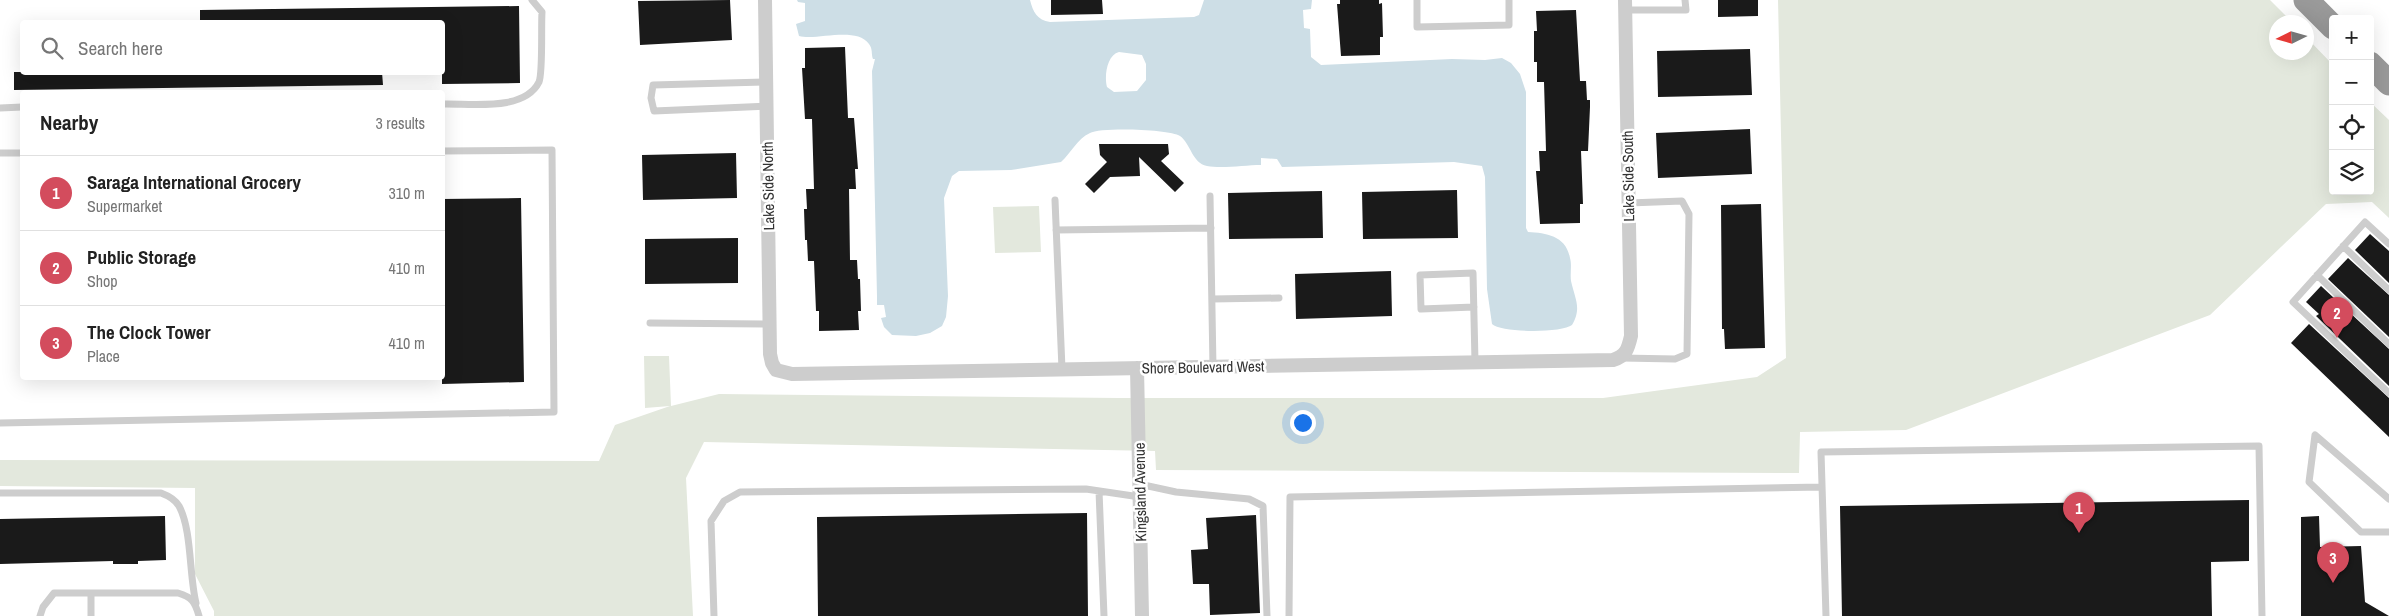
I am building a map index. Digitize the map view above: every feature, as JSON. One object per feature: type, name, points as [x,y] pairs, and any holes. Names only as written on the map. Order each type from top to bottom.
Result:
[{"type":"highway","points":[[2306,0],[2329,23]]},
{"type":"highway","points":[[2374,68],[2389,83]]},
{"type":"street","name":"Lake Side North","points":[[765,0],[770,354],[776,370]]},
{"type":"street","name":"Lake Side South","points":[[1624,355],[1631,336],[1625,5]]},
{"type":"street","name":"Shore Boulevard West","points":[[776,370],[792,374],[1613,360],[1624,355]]},
{"type":"street","name":"Kingsland Avenue","points":[[1138,368],[1142,616]]},
{"type":"lane","points":[[445,104],[512,103],[528,96],[540,81],[542,12],[532,0]]},
{"type":"lane","points":[[1416,0],[1417,27],[1509,25],[1509,0]]},
{"type":"lane","points":[[1625,5],[1686,10],[1685,0]]},
{"type":"lane","points":[[766,82],[652,85],[651,98],[654,111],[767,106]]},
{"type":"lane","points":[[0,108],[20,107]]},
{"type":"lane","points":[[0,423],[554,412],[552,150],[445,151]]},
{"type":"lane","points":[[0,153],[20,153]]},
{"type":"lane","points":[[1210,196],[1213,367]]},
{"type":"lane","points":[[1055,200],[1062,369]]},
{"type":"lane","points":[[1624,355],[1675,360],[1687,354],[1690,214],[1682,201],[1629,202]]},
{"type":"lane","points":[[2389,244],[2365,222],[2293,302],[2389,393]]},
{"type":"lane","points":[[1056,230],[1211,228]]},
{"type":"lane","points":[[2343,246],[2389,290]]},
{"type":"lane","points":[[1474,307],[1421,309],[1420,275],[1474,273],[1475,362]]},
{"type":"lane","points":[[2317,275],[2389,344]]},
{"type":"lane","points":[[1212,299],[1279,298]]},
{"type":"lane","points":[[650,323],[770,324]]},
{"type":"lane","points":[[2389,499],[2315,435],[2308,482],[2362,532],[2389,533]]},
{"type":"lane","points":[[1826,616],[1821,452],[2259,446],[2262,616]]},
{"type":"lane","points":[[1289,616],[1290,497],[1822,487]]},
{"type":"lane","points":[[714,616],[711,521],[724,501],[740,492],[1086,489],[1099,491],[1176,492],[1249,499],[1263,506],[1267,616]]},
{"type":"lane","points":[[1099,491],[1104,616]]},
{"type":"lane","points":[[0,493],[161,493],[173,498],[179,506],[184,520],[199,616]]},
{"type":"lane","points":[[40,616],[43,607],[54,593],[178,593],[189,596],[196,603]]},
{"type":"lane","points":[[91,593],[91,616]]},
{"type":"shaded area","points":[[797,0],[1030,0],[1036,15],[1050,22],[1194,17],[1199,15],[1204,0],[1312,0],[1311,9],[1303,10],[1304,28],[1310,29],[1311,57],[1321,65],[1502,58],[1511,63],[1520,74],[1526,92],[1526,228],[1528,232],[1542,233],[1555,237],[1560,240],[1568,251],[1571,261],[1571,281],[1577,303],[1575,319],[1572,325],[1566,328],[1545,331],[1507,329],[1492,324],[1487,289],[1485,177],[1482,166],[1454,162],[1282,167],[1277,159],[1261,158],[1261,165],[1213,167],[1198,161],[1180,136],[1150,130],[1120,129],[1090,133],[1078,142],[1061,162],[1011,170],[959,171],[952,176],[944,198],[948,296],[946,317],[942,326],[930,333],[916,336],[892,335],[884,327],[881,318],[886,317],[884,305],[877,305],[872,71],[875,59],[873,59],[869,44],[855,36],[799,36],[796,24],[805,21],[805,3],[798,2]],"holes":[[[1119,52],[1142,55],[1146,64],[1146,80],[1137,91],[1114,92],[1107,87],[1107,66],[1115,54]]]},
{"type":"shaded area","points":[[1778,0],[2270,0],[2285,15],[2269,15],[2269,60],[2314,60],[2314,45],[2329,61],[2329,195],[2374,195],[2374,106],[2389,120],[2389,218],[2372,202],[2326,204],[2210,315],[1906,430],[1800,432],[1799,473],[1156,470],[1155,451],[704,442],[686,478],[693,616],[214,616],[214,611],[195,574],[195,488],[0,486],[0,460],[599,461],[615,425],[670,406],[645,408],[644,356],[669,356],[671,406],[719,394],[1119,398],[1603,398],[1757,377],[1786,358]]},
{"type":"shaded area","points":[[1039,206],[1041,252],[995,253],[993,207]]},
{"type":"building","points":[[730,0],[732,40],[640,45],[638,1]]},
{"type":"building","points":[[1051,0],[1102,0],[1103,14],[1051,15]]},
{"type":"building","points":[[1340,0],[1379,0],[1379,4],[1382,3],[1383,37],[1380,37],[1380,55],[1341,56],[1337,4],[1340,4]]},
{"type":"building","points":[[1718,0],[1758,0],[1758,16],[1718,17]]},
{"type":"building","points":[[519,6],[520,83],[442,84],[442,75],[445,75],[445,20],[200,20],[200,10]]},
{"type":"building","points":[[1576,10],[1580,81],[1586,81],[1587,100],[1590,100],[1588,151],[1581,151],[1583,204],[1580,204],[1580,223],[1540,224],[1536,171],[1540,171],[1539,151],[1546,151],[1544,82],[1537,82],[1537,62],[1534,62],[1534,31],[1537,31],[1536,11]]},
{"type":"building","points":[[845,47],[848,118],[854,118],[858,169],[855,169],[856,189],[849,189],[850,260],[857,260],[858,279],[860,279],[861,311],[858,311],[859,330],[819,331],[819,311],[816,311],[814,261],[808,261],[807,240],[805,240],[804,209],[807,209],[806,189],[814,189],[812,119],[805,119],[802,68],[805,68],[805,48]]},
{"type":"building","points":[[1750,49],[1752,95],[1658,97],[1657,51]]},
{"type":"building","points":[[14,72],[20,72],[20,75],[382,75],[383,85],[14,90]]},
{"type":"building","points":[[1750,129],[1752,174],[1658,178],[1656,133]]},
{"type":"building","points":[[1099,144],[1168,144],[1169,154],[1161,161],[1184,183],[1175,192],[1139,157],[1140,176],[1110,177],[1094,193],[1085,184],[1107,162],[1100,155]]},
{"type":"building","points":[[736,153],[737,198],[643,200],[642,155]]},
{"type":"building","points":[[1457,190],[1458,238],[1363,239],[1362,192]]},
{"type":"building","points":[[1322,191],[1323,238],[1229,239],[1228,193]]},
{"type":"building","points":[[521,198],[524,382],[442,384],[442,380],[445,380],[445,199]]},
{"type":"building","points":[[1761,204],[1765,348],[1725,349],[1724,329],[1722,329],[1721,205]]},
{"type":"building","points":[[2370,234],[2389,251],[2389,283],[2355,250]]},
{"type":"building","points":[[738,238],[738,283],[645,284],[645,239]]},
{"type":"building","points":[[2348,258],[2389,295],[2389,337],[2328,279]]},
{"type":"building","points":[[1391,271],[1392,316],[1296,319],[1295,274]]},
{"type":"building","points":[[2321,286],[2389,349],[2389,386],[2316,316],[2319,314],[2306,302]]},
{"type":"building","points":[[2309,324],[2389,398],[2389,437],[2291,343]]},
{"type":"building","points":[[2249,500],[2249,561],[2211,562],[2212,616],[1842,616],[1840,506]]},
{"type":"building","points":[[1087,513],[1088,616],[818,616],[817,517]]},
{"type":"building","points":[[1256,515],[1260,613],[1210,615],[1209,584],[1193,584],[1191,550],[1208,549],[1206,518]]},
{"type":"building","points":[[165,516],[166,560],[138,561],[138,564],[113,564],[113,561],[0,564],[0,519]]},
{"type":"building","points":[[2319,516],[2320,547],[2361,546],[2365,602],[2389,616],[2301,616],[2301,517]]},
{"type":"place","name":"Public Storage","points":[[2337,338]]},
{"type":"place","name":"Saraga International Grocery","points":[[2079,533]]},
{"type":"place","name":"The Clock Tower","points":[[2333,583]]}]
